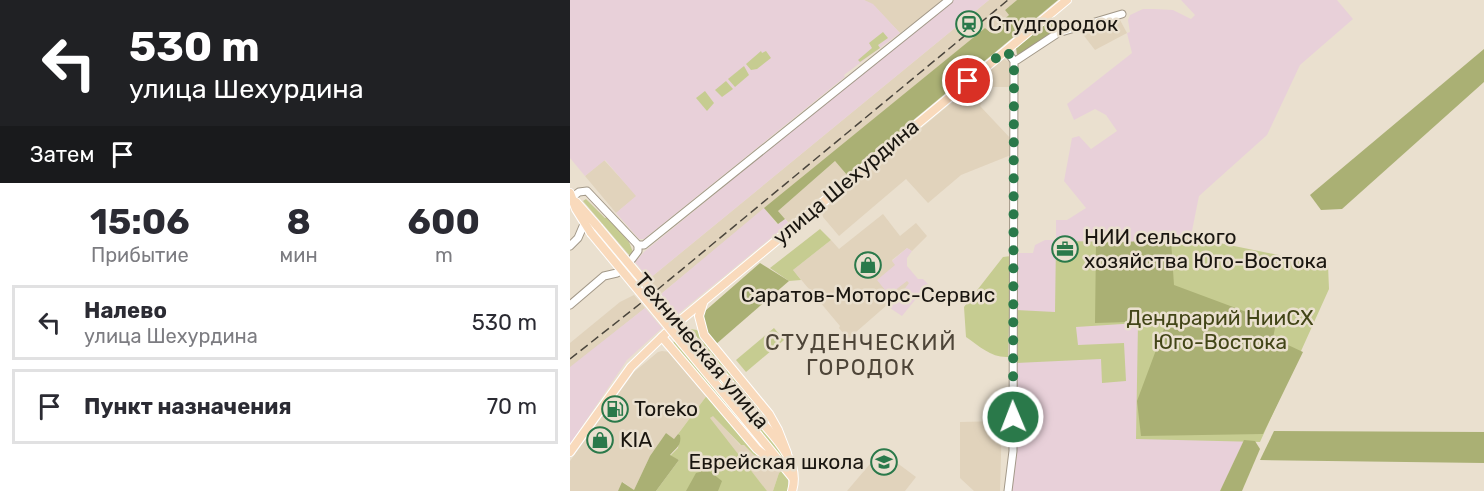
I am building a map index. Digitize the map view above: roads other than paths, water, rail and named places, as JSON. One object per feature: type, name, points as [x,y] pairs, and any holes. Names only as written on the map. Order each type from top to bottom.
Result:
[{"type":"main road","name":"улица Шехурдина","points":[[682,319],[1066,0]]},
{"type":"main road","name":"Техническая улица","points":[[571,196],[584,224],[594,230],[788,454],[793,470],[793,486]]},
{"type":"main road","name":"Техническая улица","points":[[571,196],[594,230],[790,473],[793,486]]},
{"type":"main road","points":[[704,301],[699,316],[704,335],[769,414],[788,454]]},
{"type":"main road","points":[[570,452],[616,386],[664,335],[757,449],[777,459]]},
{"type":"street","points":[[638,245],[644,245],[949,0]]},
{"type":"street","points":[[1014,61],[1064,30],[1122,14]]},
{"type":"street","points":[[1006,50],[1014,61],[1013,451],[1008,491]]},
{"type":"street","points":[[571,196],[587,191],[638,245],[638,251],[632,259]]},
{"type":"street","points":[[570,246],[578,238],[584,224]]},
{"type":"street","points":[[570,305],[604,276],[617,273]]},
{"type":"street","points":[[777,459],[786,462],[788,454]]},
{"type":"railway","points":[[657,290],[1008,0]]},
{"type":"railway","points":[[570,359],[641,303]]},
{"type":"place","name":"Студгородок","points":[[969,24]]},
{"type":"place","name":"НИИ сельского хозяйства Юго-Востока","points":[[1065,249]]},
{"type":"place","name":"Саратов-Моторс-Сервис","points":[[868,265]]},
{"type":"place","name":"Toreko","points":[[615,409]]},
{"type":"place","name":"KIA","points":[[600,440]]},
{"type":"place","name":"Еврейская школа","points":[[884,462]]},
{"type":"district","name":"СТУДЕНЧЕСКИЙ ГОРОДОК","points":[[861,354]]},
{"type":"park label","name":"Дендрарий НииСХ Юго-Востока","points":[[1220,330]]}]
